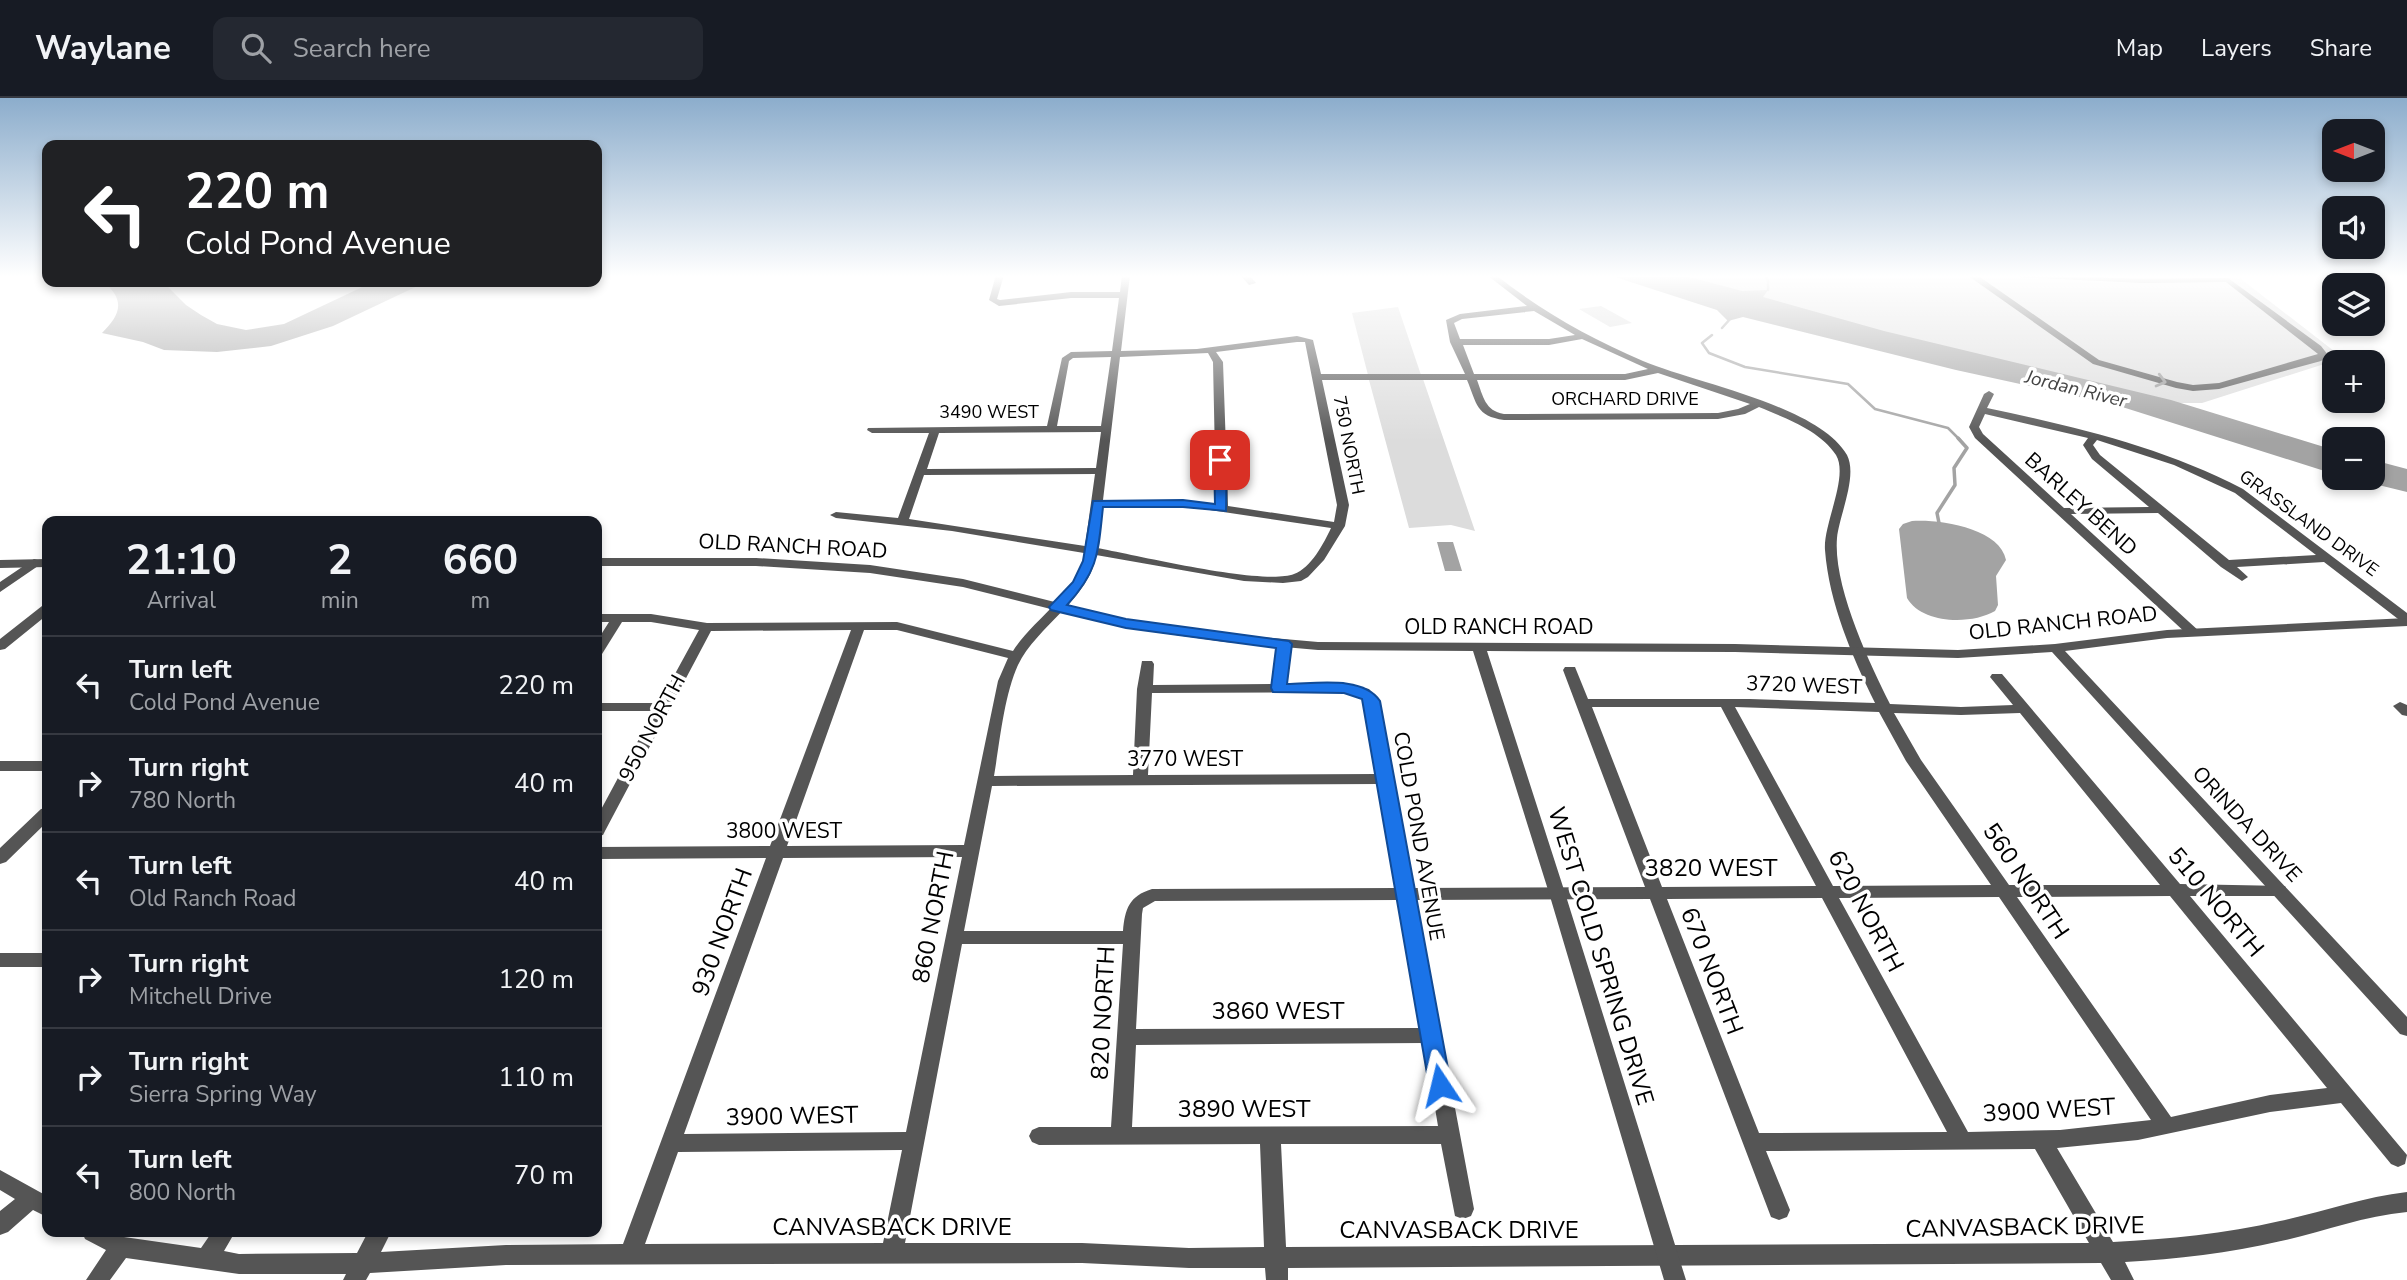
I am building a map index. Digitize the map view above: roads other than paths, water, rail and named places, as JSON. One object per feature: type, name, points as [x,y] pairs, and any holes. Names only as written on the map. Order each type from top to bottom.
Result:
[{"type":"street","name":"860 NORTH","points":[[892,1253],[1005,681],[1015,656],[1084,576],[1091,552],[1119,330]]},
{"type":"street","points":[[1450,330],[1470,377]]},
{"type":"street","points":[[1574,330],[1658,370],[1758,404]]},
{"type":"street","points":[[2050,330],[2096,362],[2176,385],[2205,388],[2318,359],[2323,355],[2294,330]]},
{"type":"street","points":[[1455,342],[1549,342],[1584,336]]},
{"type":"street","name":"750 NORTH","points":[[1091,552],[1236,575],[1292,579],[1306,573],[1339,526],[1343,505],[1310,340],[1297,339],[1212,351]]},
{"type":"street","points":[[1051,430],[1065,360],[1071,355],[1212,351],[1218,362],[1222,509]]},
{"type":"street","points":[[1319,377],[1625,377],[1658,370]]},
{"type":"street","name":"ORCHARD DRIVE","points":[[1470,377],[1484,410],[1491,415],[1718,416],[1741,412],[1758,404]]},
{"type":"street","name":"BARLEY BEND","points":[[1989,394],[1974,427],[1979,436],[2193,632]]},
{"type":"street","name":"560 NORTH","points":[[1758,404],[1817,431],[1838,449],[1844,461],[1845,474],[1832,527],[1831,549],[1839,592],[1885,709],[1914,761],[2166,1126]]},
{"type":"street","name":"GRASSLAND DRIVE","points":[[1982,410],[2094,436],[2221,482],[2239,491],[2407,620]]},
{"type":"street","name":"3490 WEST","points":[[872,430],[1107,429]]},
{"type":"street","points":[[903,520],[935,430]]},
{"type":"street","points":[[2094,436],[2088,445],[2091,453],[2157,510],[2242,577]]},
{"type":"street","points":[[920,472],[1101,471]]},
{"type":"street","points":[[1097,503],[1183,503],[1339,526]]},
{"type":"street","points":[[2060,511],[2157,510]]},
{"type":"street","points":[[836,515],[903,520],[992,532],[1091,552]]},
{"type":"street","points":[[2225,564],[2328,558]]},
{"type":"street","name":"OLD RANCH ROAD","points":[[602,562],[756,562],[870,569],[963,583],[1126,624],[1284,644],[1479,648],[1735,648],[1958,654],[2055,648],[2193,632],[2407,620]]},
{"type":"street","points":[[0,564],[40,563]]},
{"type":"street","points":[[0,588],[40,563]]},
{"type":"street","points":[[0,646],[42,615]]},
{"type":"street","points":[[602,618],[651,618],[707,627],[906,627],[1015,656]]},
{"type":"street","points":[[602,643],[618,618]]},
{"type":"street","name":"930 NORTH","points":[[630,1255],[859,625]]},
{"type":"street","name":"950 NORTH","points":[[602,821],[707,627]]},
{"type":"street","points":[[1279,688],[1284,644]]},
{"type":"street","name":"WEST COLD SPRING DRIVE","points":[[1479,648],[1675,1280]]},
{"type":"street","name":"ORINDA DRIVE","points":[[2055,648],[2407,1029]]},
{"type":"street","points":[[1140,780],[1147,664]]},
{"type":"street","name":"670 NORTH","points":[[1570,670],[1779,1210]]},
{"type":"street","name":"510 NORTH","points":[[1997,677],[2398,1158]]},
{"type":"street","name":"COLD POND AVENUE","points":[[1144,689],[1345,688],[1368,696],[1372,701],[1463,1209]]},
{"type":"street","name":"3720 WEST","points":[[1583,703],[2024,709]]},
{"type":"street","name":"620 NORTH","points":[[1727,704],[1962,1141]]},
{"type":"street","points":[[602,707],[662,707]]},
{"type":"street","points":[[0,766],[42,766]]},
{"type":"street","name":"3770 WEST","points":[[985,781],[1386,779]]},
{"type":"street","points":[[0,858],[42,820]]},
{"type":"street","name":"3800 WEST","points":[[602,853],[971,851]]},
{"type":"street","name":"3820 WEST","points":[[1144,898],[1161,895],[2279,890]]},
{"type":"street","name":"820 NORTH","points":[[1121,1136],[1133,914],[1136,905],[1144,898]]},
{"type":"street","points":[[954,938],[1131,937]]},
{"type":"street","points":[[0,960],[42,960]]},
{"type":"street","name":"3860 WEST","points":[[1126,1037],[1431,1035]]},
{"type":"street","name":"3900 WEST","points":[[1753,1142],[2041,1140],[2125,1133],[2301,1097],[2345,1095]]},
{"type":"street","name":"3890 WEST","points":[[1039,1136],[1449,1135]]},
{"type":"street","points":[[1270,1136],[1277,1280]]},
{"type":"street","points":[[2041,1140],[2123,1280]]},
{"type":"street","name":"3900 WEST","points":[[671,1143],[914,1141]]},
{"type":"street","points":[[0,1179],[39,1203],[0,1225]]},
{"type":"street","name":"CANVASBACK DRIVE","points":[[121,1247],[239,1264],[359,1271],[506,1255],[892,1253],[1276,1257],[2107,1253],[2197,1246],[2245,1239],[2367,1208],[2407,1202]]},
{"type":"street","points":[[97,1280],[121,1247],[102,1237]]},
{"type":"street","points":[[207,1259],[221,1237]]},
{"type":"street","points":[[359,1271],[377,1237]]},
{"type":"water","points":[[104,330],[320,330],[271,346],[217,352],[164,350],[143,342],[102,333]]},
{"type":"water","name":"Jordan River","points":[[1796,330],[1881,330],[2171,400],[2322,446],[2322,470],[2116,405],[1956,370]]},
{"type":"water","points":[[2385,463],[2407,469],[2407,492],[2385,487]]},
{"type":"water","points":[[1912,521],[1952,524],[1981,533],[1993,540],[2006,560],[1996,576],[1998,605],[1995,611],[1973,619],[1948,620],[1914,607],[1907,598],[1899,529],[1903,524]]},
{"type":"water","points":[[1437,542],[1453,542],[1462,571],[1445,571]]},
{"type":"waterway","points":[[1712,335],[1702,343],[1709,353],[1745,367],[1848,384],[1875,409],[1948,428],[1958,438]]},
{"type":"waterway","points":[[1939,523],[1937,513],[1955,485],[1954,468],[1967,448],[1958,438]]}]
